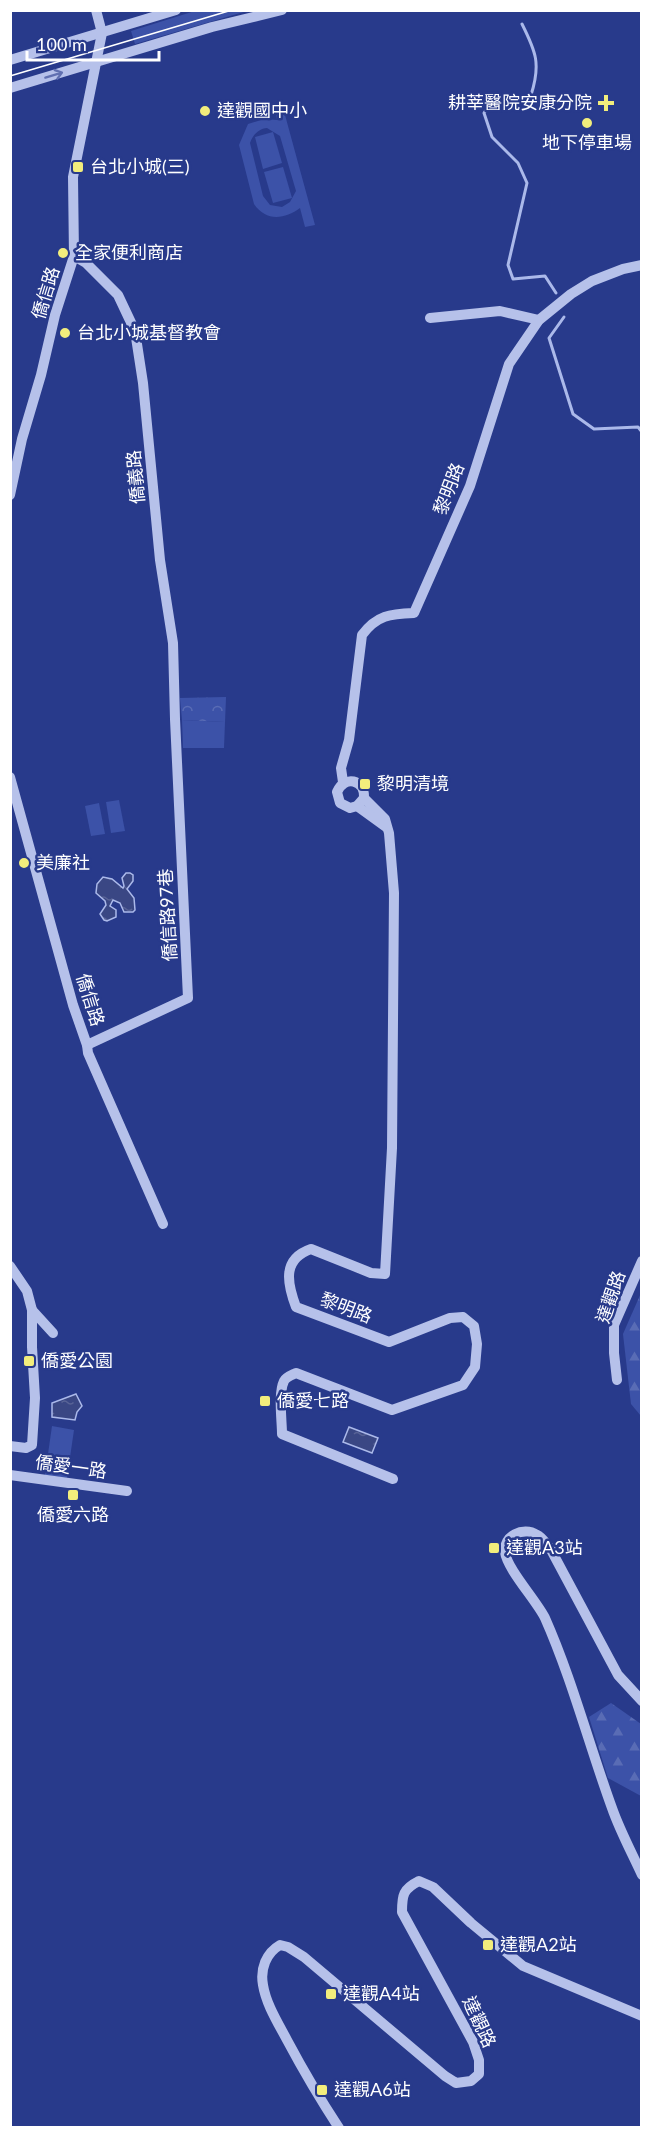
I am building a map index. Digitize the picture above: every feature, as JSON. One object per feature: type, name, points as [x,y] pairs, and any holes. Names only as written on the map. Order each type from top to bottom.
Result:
[{"type":"street","points":[[96,10],[102,33]]},
{"type":"street","points":[[10,60],[176,10]]},
{"type":"street","points":[[10,88],[212,27],[282,10]]},
{"type":"street","name":"僑信路","points":[[10,495],[55,315],[74,256],[73,177],[102,33]]},
{"type":"street","name":"僑義路","points":[[74,256],[86,263],[118,295],[135,331],[143,383],[160,560],[173,643],[175,719]]},
{"type":"street","name":"黎明路","points":[[347,781],[360,784],[364,793],[360,802],[350,808],[340,803],[337,792],[347,781],[344,756],[349,740],[354,684],[362,635],[371,624],[393,614],[414,613],[470,486],[509,364],[539,320],[571,294],[592,281],[623,269],[642,265]]},
{"type":"street","points":[[430,318],[500,311],[539,320]]},
{"type":"street","name":"僑信路97巷","points":[[87,1045],[188,998],[175,719]]},
{"type":"street","name":"僑信路","points":[[10,777],[12,795],[88,1053],[162,1224]]},
{"type":"street","name":"黎明路","points":[[360,802],[385,819],[389,833],[394,893],[392,1148],[386,1274],[372,1273],[311,1249],[300,1253],[292,1262],[289,1288],[296,1307],[389,1342],[450,1318],[463,1317],[474,1326],[477,1344],[475,1367],[463,1385],[392,1410],[296,1373],[284,1380],[281,1395],[282,1434],[393,1479]]},
{"type":"street","name":"達觀路","points":[[617,1380],[614,1324],[642,1262]]},
{"type":"street","points":[[10,1266],[27,1291],[32,1310],[35,1398],[33,1445],[26,1448],[10,1446]]},
{"type":"street","points":[[32,1310],[53,1333]]},
{"type":"street","name":"僑愛一路","points":[[10,1475],[127,1491]]},
{"type":"street","points":[[642,1701],[618,1674],[550,1548],[537,1534],[525,1532],[513,1535],[506,1540],[504,1549],[506,1561],[544,1617],[577,1703],[613,1811],[642,1875]]},
{"type":"street","name":"達觀路","points":[[339,2127],[315,2092],[276,2019],[263,1984],[264,1961],[273,1949],[280,1945],[288,1947],[304,1957],[445,2076],[456,2083],[471,2080],[479,2074],[479,2060],[473,2042],[402,1911],[402,1897],[406,1887],[418,1881],[433,1887],[471,1923],[523,1966],[642,2016]]},
{"type":"green space","points":[[198,10],[247,11],[135,44],[131,31]]},
{"type":"green space","points":[[282,104],[315,225],[305,227],[300,208],[288,215],[276,217],[264,214],[254,204],[239,145],[248,124],[264,119],[277,120],[274,106]],"holes":[[[267,128],[280,136],[296,191],[290,202],[282,207],[270,205],[263,196],[250,143],[256,133]]]},
{"type":"green space","points":[[273,132],[282,163],[263,169],[255,137]]},
{"type":"green space","points":[[283,167],[292,198],[273,203],[264,172]]},
{"type":"green space","points":[[226,697],[225,722],[182,720],[180,698]]},
{"type":"green space","points":[[182,720],[225,722],[224,748],[183,748]]},
{"type":"green space","points":[[119,800],[125,831],[111,833],[106,802]]},
{"type":"green space","points":[[99,803],[105,834],[91,836],[85,806]]},
{"type":"green space","points":[[641,1293],[641,1416],[631,1404],[623,1334]]},
{"type":"green space","points":[[52,1426],[74,1430],[67,1478],[45,1475]]},
{"type":"green space","points":[[611,1703],[641,1724],[641,1796],[608,1778],[589,1717]]},
{"type":"water","points":[[126,873],[133,875],[133,881],[127,889],[134,898],[135,910],[124,912],[120,903],[113,900],[110,906],[116,910],[116,917],[104,920],[100,914],[106,905],[96,893],[97,884],[103,877],[112,879],[123,888],[122,878]]},
{"type":"water","points":[[76,1394],[82,1406],[75,1420],[52,1417],[52,1403]]},
{"type":"water","points":[[349,1427],[378,1438],[372,1453],[343,1442]]},
{"type":"waterway","points":[[522,24],[536,58],[536,75],[531,95],[490,104],[484,113],[492,137],[518,163],[527,183],[508,265],[513,279],[545,276],[556,293]]},
{"type":"waterway","points":[[564,317],[549,338],[573,414],[594,429],[638,427],[642,432]]},
{"type":"tram line","points":[[10,76],[232,10]]},
{"type":"place","name":"耕莘醫院安康分院","points":[[606,103]]},
{"type":"place","name":"達觀國中小","points":[[205,111]]},
{"type":"place","name":"地下停車場","points":[[587,123]]},
{"type":"place","name":"台北小城(三)","points":[[78,167]]},
{"type":"place","name":"全家便利商店","points":[[63,253]]},
{"type":"place","name":"台北小城基督教會","points":[[65,333]]},
{"type":"place","name":"黎明清境","points":[[365,784]]},
{"type":"place","name":"美廉社","points":[[24,863]]},
{"type":"place","name":"僑愛公園","points":[[29,1361]]},
{"type":"place","name":"僑愛七路","points":[[265,1401]]},
{"type":"place","name":"僑愛六路","points":[[73,1495]]},
{"type":"place","name":"達觀A3站","points":[[494,1548]]},
{"type":"place","name":"達觀A2站","points":[[488,1945]]},
{"type":"place","name":"達觀A4站","points":[[331,1994]]},
{"type":"place","name":"達觀A6站","points":[[322,2090]]}]
